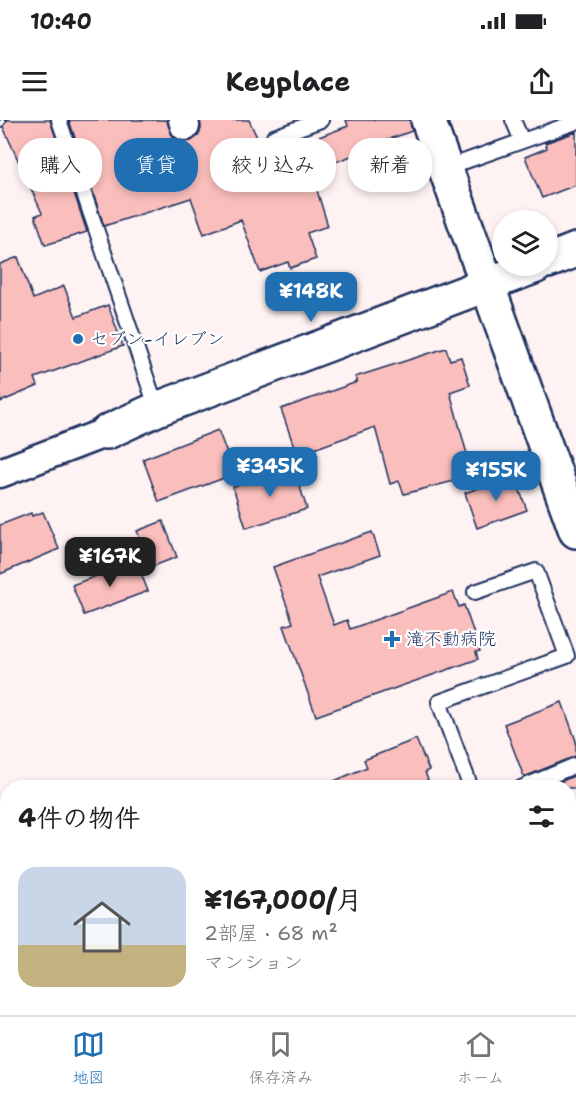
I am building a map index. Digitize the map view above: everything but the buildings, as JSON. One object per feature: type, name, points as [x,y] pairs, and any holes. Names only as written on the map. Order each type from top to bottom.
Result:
[{"type":"street","points":[[428,120],[489,283],[576,531]]},
{"type":"street","points":[[558,257],[576,250]]},
{"type":"street","points":[[0,473],[107,432],[157,409],[508,276]]},
{"type":"lane","points":[[59,120],[157,409]]},
{"type":"lane","points":[[274,137],[321,120]]},
{"type":"lane","points":[[513,120],[522,141]]},
{"type":"lane","points":[[446,168],[576,122]]},
{"type":"lane","points":[[468,780],[439,702],[567,656],[536,571],[475,592]]},
{"type":"lane","points":[[540,780],[576,765]]},
{"type":"railway","points":[[0,125],[4,120]]},
{"type":"place","name":"セブン-イレブン","points":[[78,339]]},
{"type":"place","name":"滝不動病院","points":[[392,639]]}]
